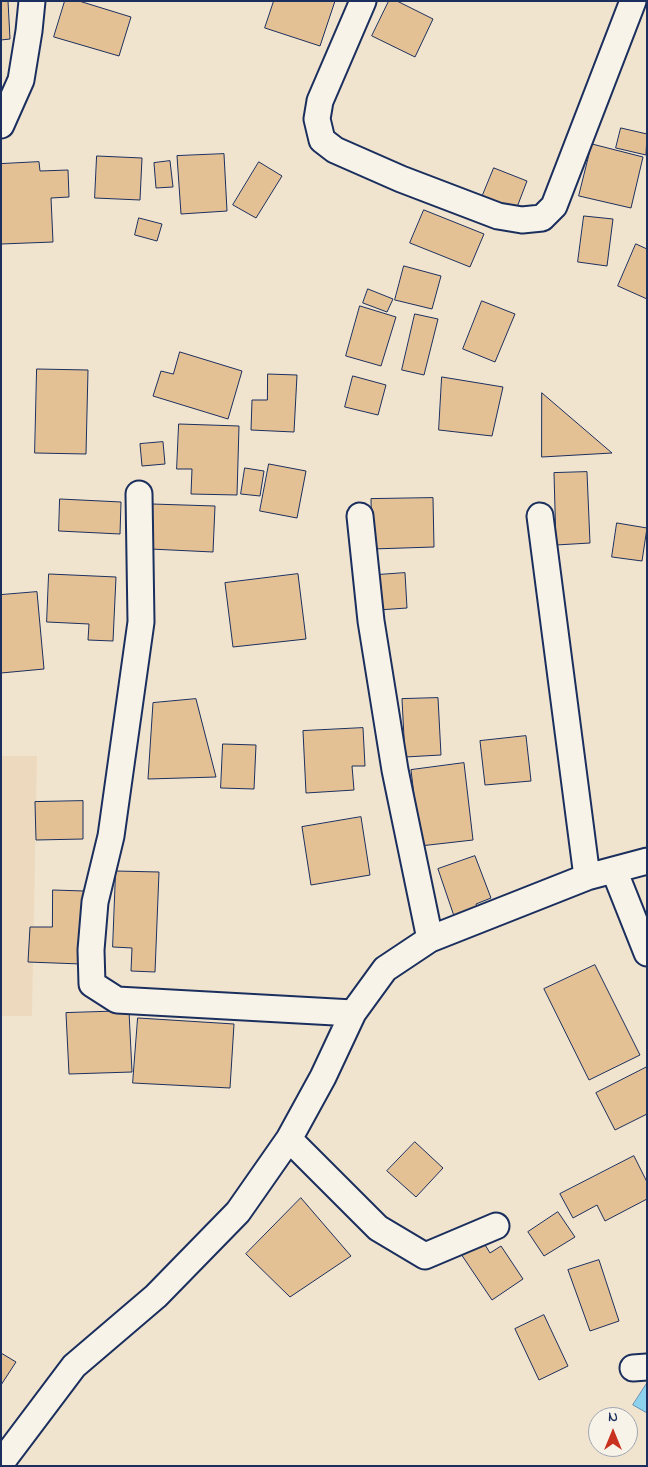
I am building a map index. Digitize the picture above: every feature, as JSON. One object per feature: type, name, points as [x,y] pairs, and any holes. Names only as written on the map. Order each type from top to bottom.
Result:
[{"type":"street","points":[[1,125],[21,80],[32,1]]},
{"type":"street","points":[[363,1],[320,101],[317,119],[322,140],[335,150],[401,179],[498,216],[522,220],[542,218],[554,206],[633,1]]},
{"type":"street","points":[[139,494],[142,622],[111,836],[94,902],[91,950],[92,984],[117,1000],[353,1013]]},
{"type":"street","points":[[360,516],[371,621],[395,770],[430,939]]},
{"type":"street","points":[[540,516],[587,877]]},
{"type":"street","points":[[1,1463],[74,1366],[156,1296],[238,1212],[289,1139],[323,1077],[353,1013],[385,969],[430,939],[587,877],[647,861]]},
{"type":"street","points":[[614,870],[647,953]]},
{"type":"street","points":[[289,1139],[378,1228],[425,1256],[496,1226]]},
{"type":"shaded area","points":[[1,756],[37,756],[32,1016],[1,1016]]},
{"type":"water","points":[[647,1383],[647,1413],[633,1405]]},
{"type":"building","points":[[1,1],[8,1],[10,39],[1,40]]},
{"type":"building","points":[[65,1],[79,1],[131,17],[119,56],[54,37]]},
{"type":"building","points":[[274,1],[335,1],[320,46],[265,28]]},
{"type":"building","points":[[389,1],[397,1],[433,19],[415,57],[372,36]]},
{"type":"building","points":[[621,128],[647,134],[646,155],[616,148]]},
{"type":"building","points":[[592,144],[643,157],[631,208],[579,196]]},
{"type":"building","points":[[224,154],[227,211],[181,214],[177,156]]},
{"type":"building","points":[[97,156],[142,158],[140,200],[95,198]]},
{"type":"building","points":[[170,161],[173,187],[156,188],[154,163]]},
{"type":"building","points":[[39,162],[40,171],[68,170],[69,197],[51,198],[53,242],[1,244],[1,164]]},
{"type":"building","points":[[259,162],[282,176],[256,218],[233,205]]},
{"type":"building","points":[[494,168],[527,181],[514,215],[480,202]]},
{"type":"building","points":[[424,210],[484,234],[470,267],[410,243]]},
{"type":"building","points":[[584,216],[613,219],[607,266],[578,262]]},
{"type":"building","points":[[139,218],[162,224],[157,241],[135,235]]},
{"type":"building","points":[[636,244],[647,249],[647,299],[618,286]]},
{"type":"building","points":[[404,266],[441,276],[432,309],[395,300]]},
{"type":"building","points":[[368,289],[393,299],[387,312],[363,303]]},
{"type":"building","points":[[482,301],[515,314],[495,362],[463,349]]},
{"type":"building","points":[[360,306],[396,317],[381,366],[346,356]]},
{"type":"building","points":[[415,314],[438,319],[424,375],[402,370]]},
{"type":"building","points":[[180,352],[242,371],[228,419],[153,396],[161,371],[173,374]]},
{"type":"building","points":[[37,369],[88,370],[86,454],[35,453]]},
{"type":"building","points":[[268,374],[297,375],[294,432],[251,430],[252,400],[267,400]]},
{"type":"building","points":[[353,376],[386,385],[378,415],[345,407]]},
{"type":"building","points":[[442,377],[503,387],[492,436],[439,430]]},
{"type":"building","points":[[542,393],[612,453],[542,457]]},
{"type":"building","points":[[179,424],[239,426],[237,495],[191,494],[192,469],[177,469]]},
{"type":"building","points":[[163,442],[165,464],[142,466],[140,444]]},
{"type":"building","points":[[269,464],[306,471],[297,518],[260,511]]},
{"type":"building","points":[[245,468],[264,471],[260,496],[241,494]]},
{"type":"building","points":[[587,472],[590,543],[556,545],[554,473]]},
{"type":"building","points":[[433,498],[434,547],[372,549],[371,499]]},
{"type":"building","points":[[60,499],[121,502],[120,534],[59,531]]},
{"type":"building","points":[[152,504],[215,506],[213,552],[150,549]]},
{"type":"building","points":[[617,523],[647,528],[642,561],[612,557]]},
{"type":"building","points":[[405,573],[407,608],[378,610],[377,575]]},
{"type":"building","points":[[49,574],[116,577],[113,641],[88,640],[89,624],[47,622]]},
{"type":"building","points":[[298,574],[306,639],[233,647],[225,583]]},
{"type":"building","points":[[37,592],[44,669],[1,673],[1,595]]},
{"type":"building","points":[[438,698],[441,755],[405,757],[402,699]]},
{"type":"building","points":[[196,699],[216,777],[148,779],[153,703]]},
{"type":"building","points":[[363,728],[365,766],[352,766],[354,790],[306,793],[303,731]]},
{"type":"building","points":[[526,736],[531,781],[485,785],[480,741]]},
{"type":"building","points":[[223,744],[256,745],[254,789],[221,788]]},
{"type":"building","points":[[464,763],[473,840],[420,846],[411,770]]},
{"type":"building","points":[[83,801],[83,839],[36,840],[35,802]]},
{"type":"building","points":[[361,817],[370,875],[311,885],[302,827]]},
{"type":"building","points":[[475,856],[491,898],[476,904],[478,911],[455,919],[438,869]]},
{"type":"building","points":[[116,871],[159,872],[155,972],[131,971],[132,948],[113,947]]},
{"type":"building","points":[[53,890],[84,891],[81,964],[28,962],[30,927],[52,927]]},
{"type":"building","points":[[595,965],[640,1055],[589,1080],[544,989]]},
{"type":"building","points":[[129,1011],[132,1072],[69,1074],[66,1013]]},
{"type":"building","points":[[138,1018],[234,1024],[230,1088],[133,1083]]},
{"type":"building","points":[[647,1067],[647,1114],[615,1130],[596,1093]]},
{"type":"building","points":[[415,1142],[443,1168],[416,1197],[387,1171]]},
{"type":"building","points":[[634,1156],[647,1182],[647,1199],[605,1221],[597,1205],[573,1218],[560,1194]]},
{"type":"building","points":[[301,1198],[351,1256],[290,1297],[246,1254]]},
{"type":"building","points":[[558,1212],[575,1237],[544,1256],[528,1232]]},
{"type":"building","points":[[482,1240],[490,1253],[501,1246],[523,1279],[492,1300],[461,1254]]},
{"type":"building","points":[[599,1260],[619,1321],[590,1331],[568,1270]]},
{"type":"building","points":[[544,1315],[568,1366],[539,1380],[515,1329]]},
{"type":"building","points":[[1,1353],[16,1362],[1,1385]]}]
